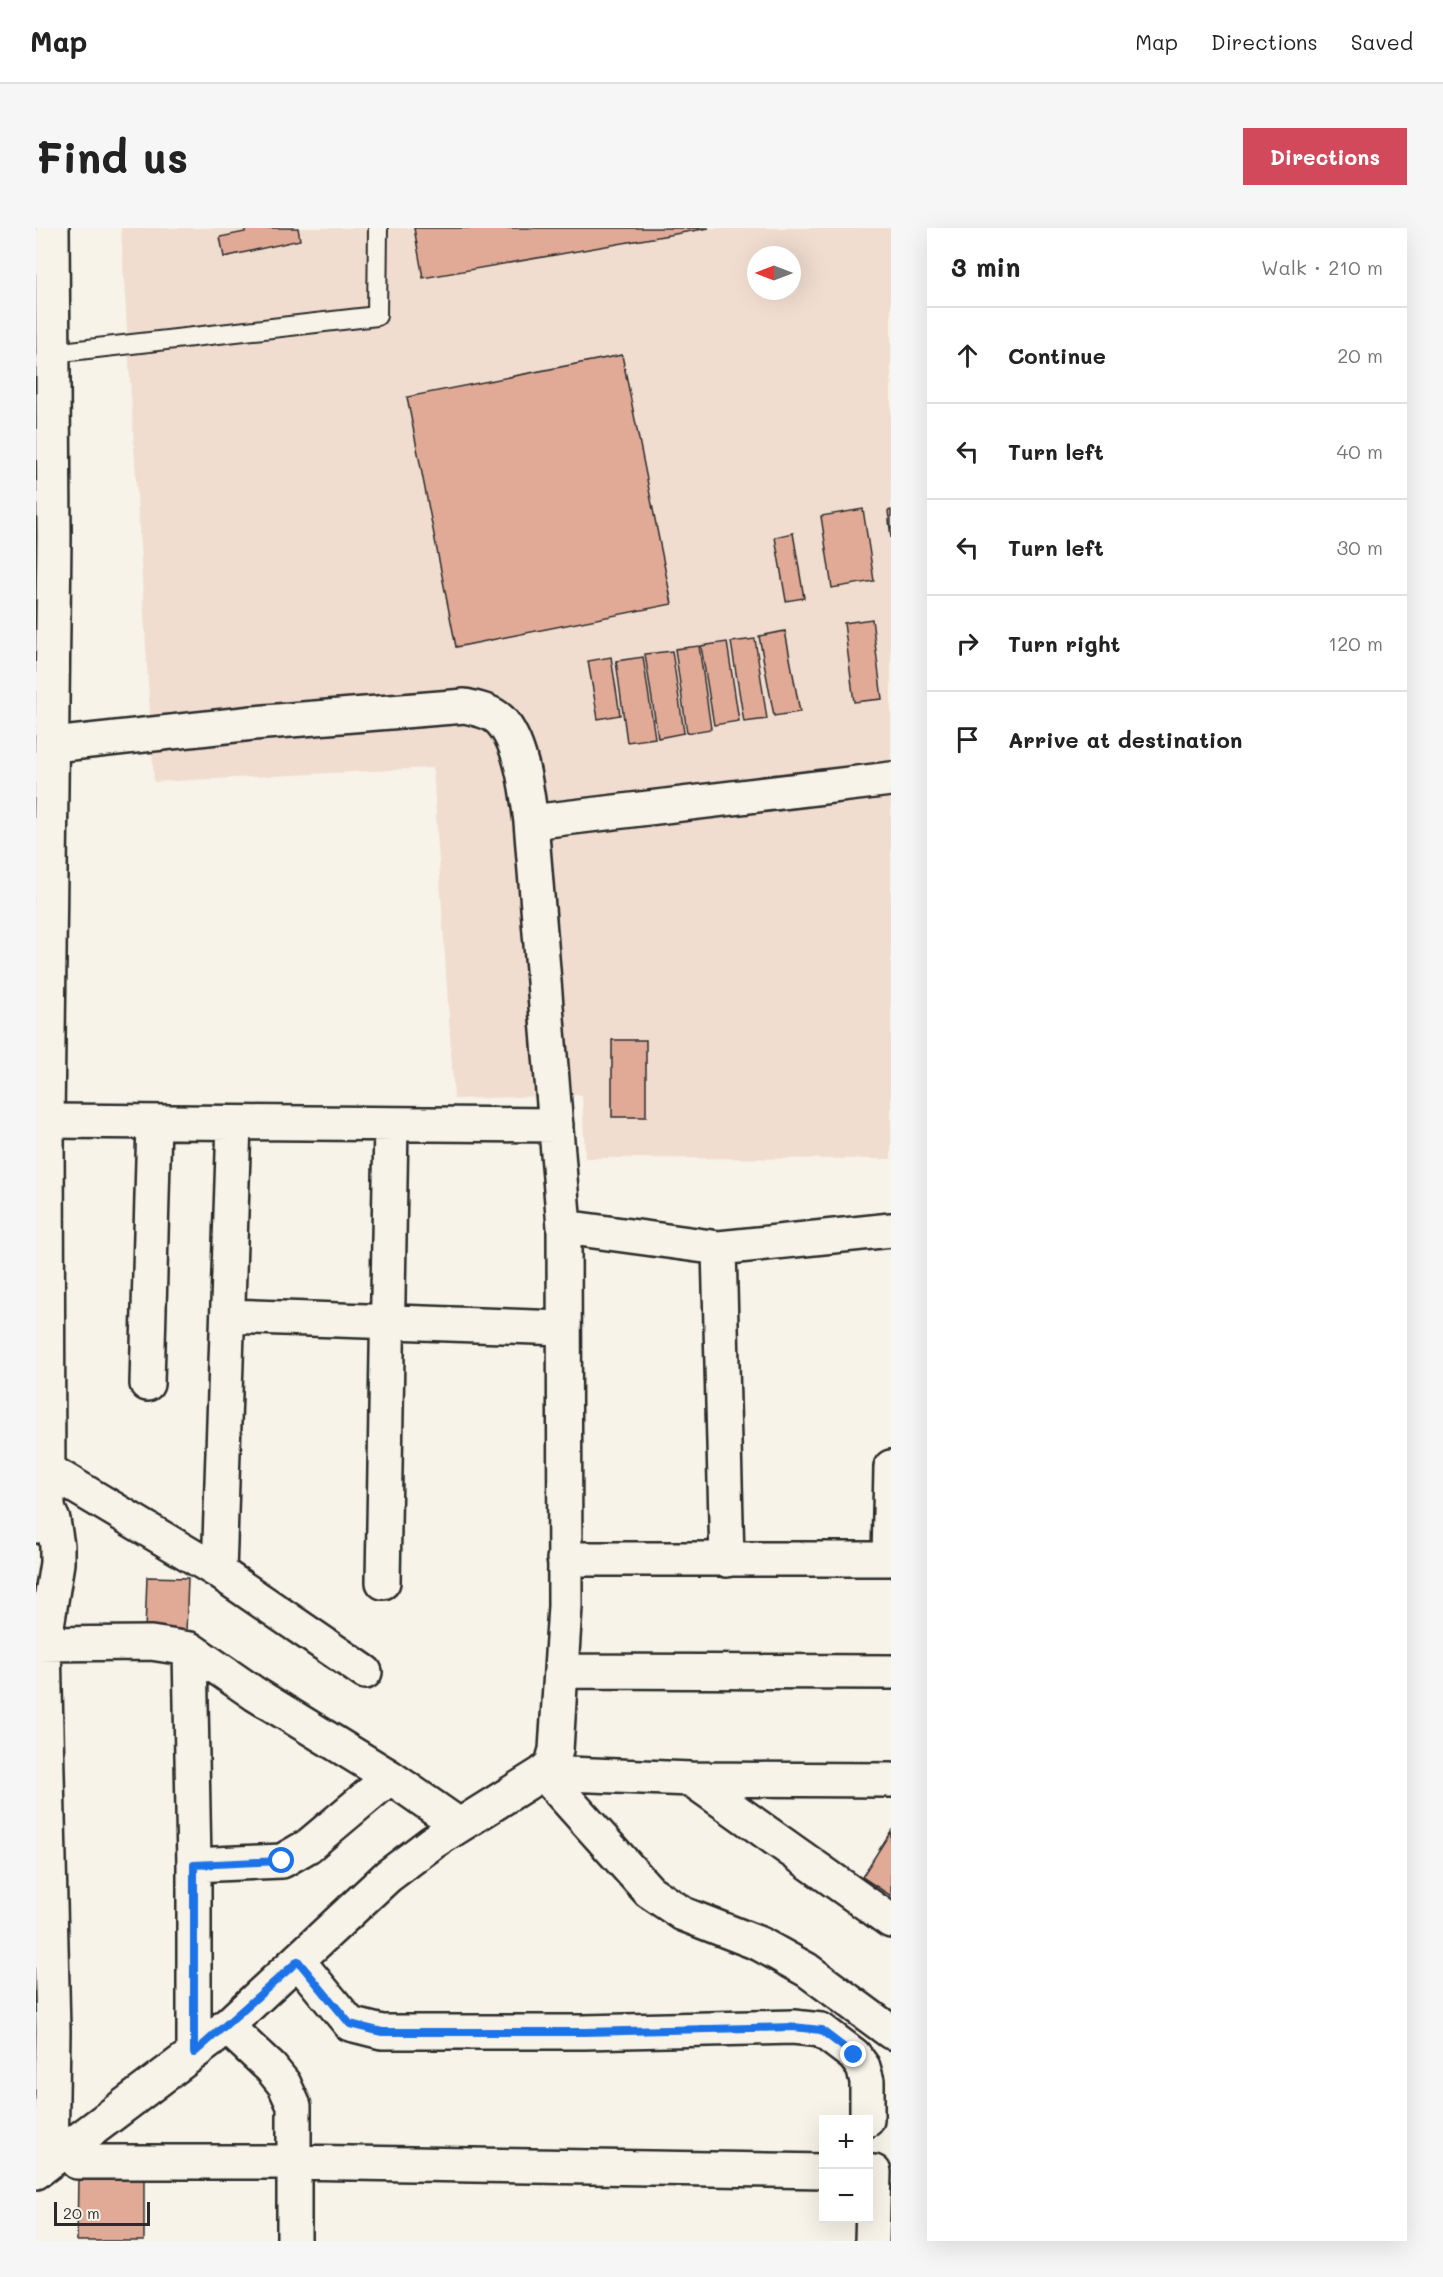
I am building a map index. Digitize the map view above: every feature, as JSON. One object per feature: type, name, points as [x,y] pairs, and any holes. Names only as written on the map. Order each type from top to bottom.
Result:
[{"type":"street","points":[[52,228],[53,745],[47,1121],[48,1470],[42,1517],[53,1520],[57,1563],[40,1645],[53,2031],[55,2165]]},
{"type":"street","points":[[53,745],[253,723],[465,706],[486,711],[500,720],[511,739],[524,776],[531,822],[564,1227],[562,1329],[565,1606],[556,1750],[552,1764],[543,1773],[459,1825],[388,1876],[226,2026],[55,2165]]},
{"type":"street","points":[[531,822],[891,779]]},
{"type":"street","points":[[47,1121],[556,1125]]},
{"type":"street","points":[[147,1384],[154,1122]]},
{"type":"street","points":[[219,1572],[234,1123]]},
{"type":"street","points":[[383,1582],[391,1124]]},
{"type":"street","points":[[564,1227],[719,1248],[891,1230]]},
{"type":"street","points":[[719,1248],[727,1560]]},
{"type":"street","points":[[228,1316],[562,1329]]},
{"type":"street","points":[[564,1559],[890,1559],[891,1467]]},
{"type":"street","points":[[48,1470],[219,1572],[365,1672]]},
{"type":"street","points":[[40,1645],[151,1643],[190,1649],[255,1694],[390,1777],[459,1825]]},
{"type":"street","points":[[190,1649],[194,1865],[194,2053]]},
{"type":"street","points":[[562,1671],[891,1672]]},
{"type":"street","points":[[543,1773],[691,1779],[891,1780]]},
{"type":"street","points":[[543,1773],[649,1891],[666,1904],[683,1914],[760,1944],[798,1965],[827,1983],[891,2032]]},
{"type":"street","points":[[194,1865],[282,1861],[308,1846],[390,1777]]},
{"type":"street","points":[[691,1779],[891,1921]]},
{"type":"street","points":[[298,1961],[350,2024],[382,2032],[584,2032],[793,2027],[821,2030],[854,2055],[863,2067],[867,2081],[867,2115]]},
{"type":"street","points":[[226,2026],[271,2068],[290,2095],[294,2113],[292,2163],[294,2241]]},
{"type":"street","points":[[55,2165],[292,2163],[819,2171]]},
{"type":"street","points":[[872,2241],[875,2173]]},
{"type":"lane","points":[[53,353],[377,316],[378,228]]},
{"type":"shaded area","points":[[121,228],[891,228],[891,1159],[585,1158],[582,1095],[454,1099],[433,768],[154,782]]},
{"type":"building","points":[[245,228],[298,228],[300,240],[224,257],[220,237],[245,232]]},
{"type":"building","points":[[414,228],[709,228],[423,278]]},
{"type":"building","points":[[622,355],[672,604],[456,647],[407,397]]},
{"type":"building","points":[[863,509],[874,581],[832,588],[821,516]]},
{"type":"building","points":[[891,510],[891,538],[888,511]]},
{"type":"building","points":[[793,533],[804,598],[786,601],[775,537]]},
{"type":"building","points":[[872,619],[882,699],[854,702],[844,623]]},
{"type":"building","points":[[785,631],[800,712],[774,716],[759,636]]},
{"type":"building","points":[[755,639],[767,719],[744,722],[731,642]]},
{"type":"building","points":[[727,642],[739,721],[714,725],[701,646]]},
{"type":"building","points":[[699,646],[711,729],[687,733],[675,649]]},
{"type":"building","points":[[672,651],[684,733],[658,738],[645,654]]},
{"type":"building","points":[[611,657],[620,715],[598,719],[588,661]]},
{"type":"building","points":[[643,657],[655,738],[627,742],[616,661]]},
{"type":"building","points":[[612,1040],[646,1040],[646,1117],[612,1117]]},
{"type":"building","points":[[147,1577],[188,1578],[186,1633],[145,1631]]},
{"type":"building","points":[[891,1831],[891,1896],[862,1877]]},
{"type":"building","points":[[78,2177],[144,2177],[144,2241],[77,2241]]},
{"type":"route","points":[[282,1861],[194,1865],[194,2053],[215,2037],[298,1961],[350,2024],[382,2032],[584,2032],[793,2027],[821,2030],[831,2035],[854,2055]]}]
